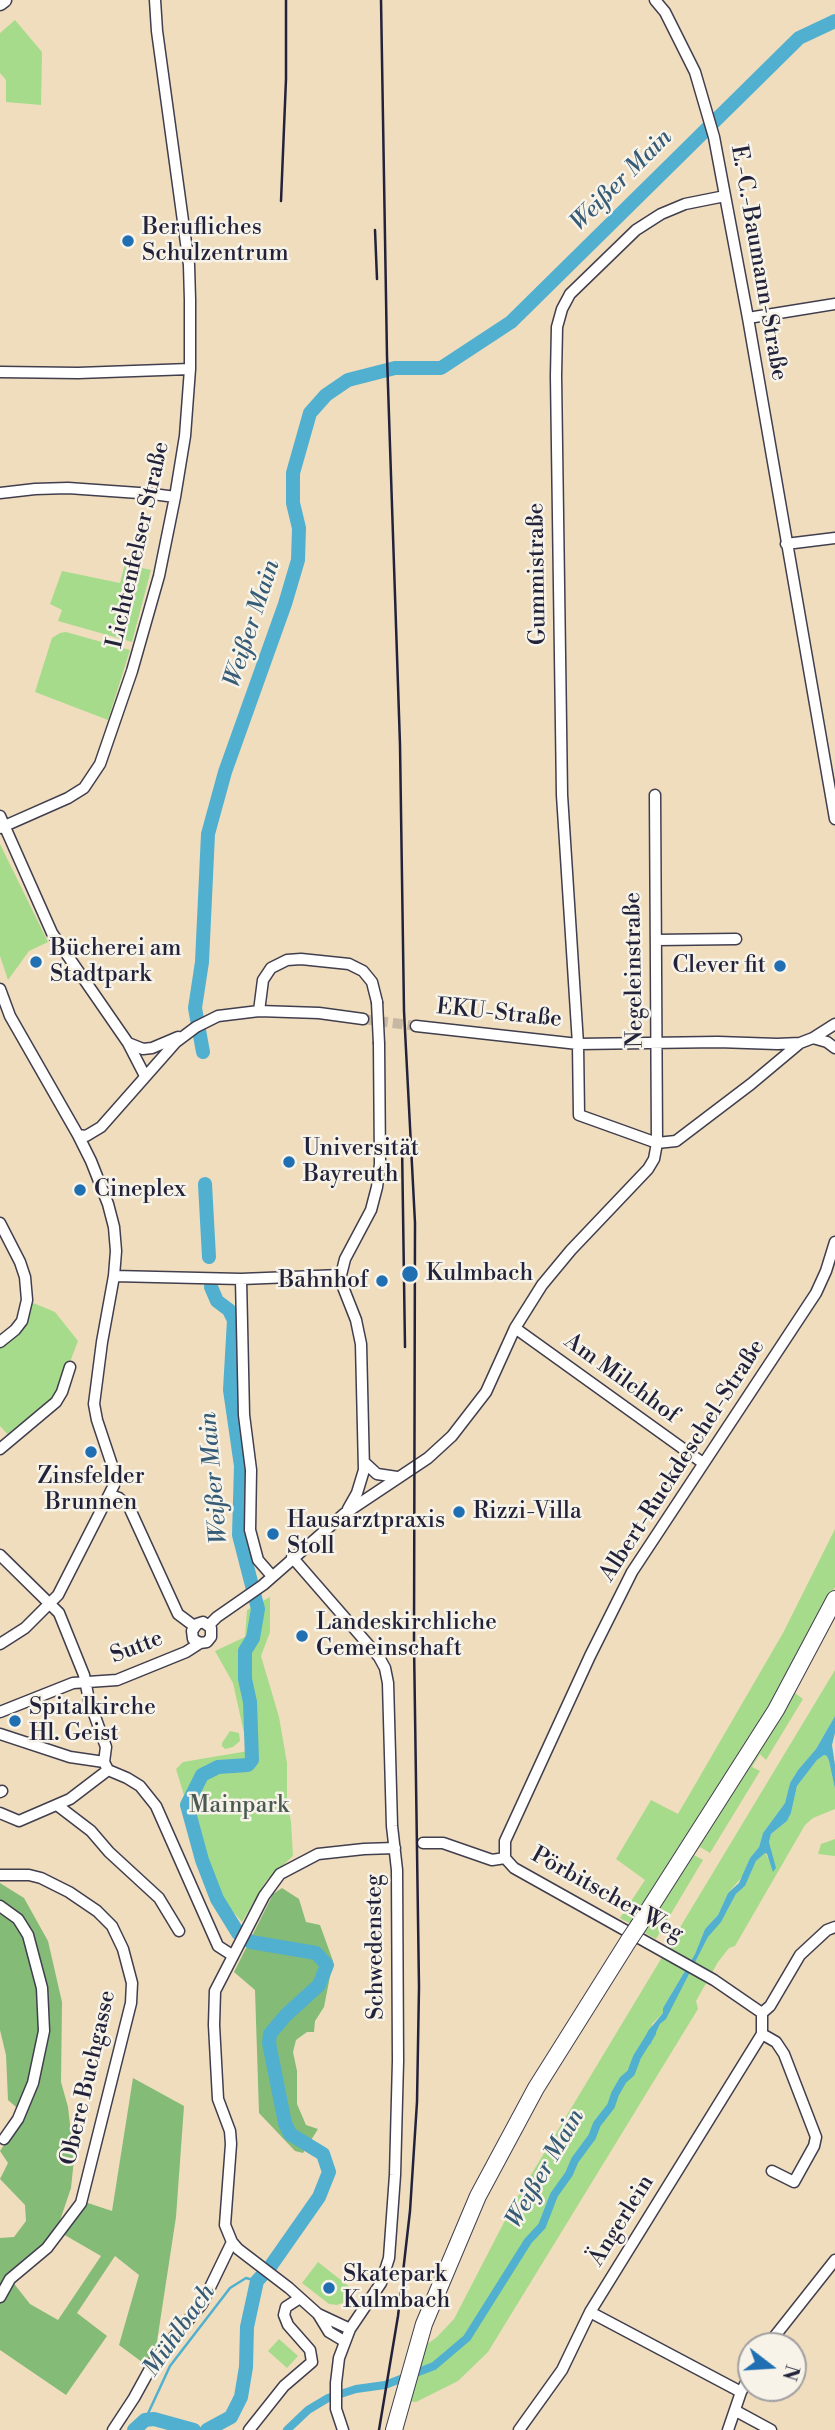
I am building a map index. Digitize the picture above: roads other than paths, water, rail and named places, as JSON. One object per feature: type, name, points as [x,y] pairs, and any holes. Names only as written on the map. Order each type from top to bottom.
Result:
[{"type":"highway","points":[[394,2430],[419,2340],[437,2288],[506,2140],[563,2044],[776,1710],[835,1599]]},
{"type":"street","name":"Lichtenfelser Straße","points":[[2,823],[68,799],[84,788],[100,764],[132,671],[159,576],[176,497],[185,436],[190,369],[189,265],[155,0]]},
{"type":"street","name":"E.-C.-Baumann-Straße","points":[[654,0],[665,12],[695,72],[714,137],[835,818]]},
{"type":"street","name":"Gummistraße","points":[[657,1143],[579,1115],[578,1044],[562,795],[555,376],[557,327],[570,294],[636,230],[661,214],[685,204],[725,196]]},
{"type":"street","points":[[748,318],[835,303]]},
{"type":"street","points":[[0,372],[78,373],[190,369]]},
{"type":"street","points":[[0,493],[68,488],[176,497]]},
{"type":"street","points":[[786,544],[835,538]]},
{"type":"street","name":"Negeleinstraße","points":[[655,795],[657,1143]]},
{"type":"street","points":[[2,823],[52,933],[128,1043],[145,1076]]},
{"type":"street","points":[[656,940],[736,939]]},
{"type":"street","points":[[259,1011],[263,981],[271,968],[287,960],[349,964],[363,971],[372,982],[377,1002],[380,1164],[377,1187],[371,1210],[345,1259],[341,1275],[361,1345],[364,1462],[361,1484],[344,1514]]},
{"type":"street","points":[[0,989],[10,1016],[78,1135],[108,1204],[114,1227],[114,1276],[94,1404],[115,1474],[110,1495],[66,1581],[51,1604],[25,1628],[0,1644]]},
{"type":"street","points":[[128,1043],[143,1049],[152,1048],[218,1016],[259,1011],[304,1012],[363,1019]]},
{"type":"street","points":[[209,1625],[263,1585],[344,1514],[428,1458],[471,1414],[486,1392],[515,1328],[542,1285],[571,1250],[648,1170],[654,1159],[657,1143],[676,1141],[800,1043],[835,1024]]},
{"type":"street","name":"EKU-Straße","points":[[416,1026],[578,1044],[800,1043]]},
{"type":"street","points":[[78,1135],[86,1136],[101,1127],[189,1031]]},
{"type":"street","points":[[813,1038],[827,1042],[835,1048]]},
{"type":"street","points":[[0,1223],[20,1262],[25,1277],[27,1300],[22,1321],[0,1342]]},
{"type":"street","name":"Albert-Ruckdeschel-Straße","points":[[505,1858],[505,1841],[632,1572],[816,1293],[835,1242]]},
{"type":"street","points":[[114,1276],[241,1279],[341,1275]]},
{"type":"street","points":[[241,1279],[244,1415],[251,1470],[250,1530],[258,1560],[272,1576]]},
{"type":"street","name":"Am Milchhof","points":[[515,1328],[703,1463]]},
{"type":"street","points":[[0,1449],[56,1402],[70,1367]]},
{"type":"street","points":[[364,1462],[377,1474],[397,1478]]},
{"type":"street","points":[[110,1495],[130,1507],[178,1614],[194,1626],[203,1622],[209,1625],[211,1637],[207,1642],[200,1643]]},
{"type":"street","points":[[0,1555],[51,1604],[64,1623],[106,1747],[106,1766],[70,1799],[19,1821],[0,1812]]},
{"type":"street","name":"Schwedensteg","points":[[292,1557],[379,1657],[388,1683],[397,1870],[398,2062],[395,2175],[389,2258],[381,2283],[350,2329],[339,2358],[337,2409],[343,2430]]},
{"type":"street","name":"Sutte","points":[[0,1712],[73,1682],[110,1681],[128,1677],[186,1652],[200,1643],[192,1636],[194,1626]]},
{"type":"street","points":[[0,1734],[106,1766],[140,1786],[156,1806],[218,1946],[235,1951]]},
{"type":"street","points":[[57,1805],[92,1831],[109,1852],[159,1898],[179,1931]]},
{"type":"street","name":"Pörbitscher Weg","points":[[423,1843],[443,1843],[492,1860],[505,1858],[514,1868],[667,1952],[762,2013]]},
{"type":"street","points":[[350,2329],[318,2314],[232,2242],[224,2218],[231,2144],[230,2131],[218,2099],[215,1991],[246,1930],[280,1874],[318,1854],[331,1851],[395,1848]]},
{"type":"street","name":"Obere Buchgasse","points":[[0,1875],[29,1875],[41,1878],[69,1892],[97,1911],[112,1926],[132,1983],[131,2003],[81,2203],[47,2248],[10,2279],[0,2297]]},
{"type":"street","points":[[0,1906],[18,1919],[28,1935],[42,1987],[44,2031],[33,2082],[18,2119],[4,2139]]},
{"type":"street","points":[[772,2171],[794,2182],[814,2146],[816,2137],[784,2054],[776,2042],[762,2034],[762,2013],[770,2006],[800,1955],[827,1930],[835,1927]]},
{"type":"street","name":"Ängerlein","points":[[519,2430],[562,2370],[590,2312],[762,2034]]},
{"type":"street","points":[[113,2430],[156,2358],[202,2304],[232,2242]]},
{"type":"street","points":[[778,2332],[835,2260]]},
{"type":"street","points":[[249,2430],[284,2386],[312,2362],[310,2350],[288,2325],[284,2315],[286,2307],[300,2298]]},
{"type":"street","points":[[590,2312],[737,2390]]},
{"type":"street","points":[[318,2314],[328,2332],[344,2341]]},
{"type":"street","points":[[728,2430],[738,2402]]},
{"type":"street","points":[[736,2411],[771,2430]]},
{"type":"water","points":[[835,1716],[832,1745],[835,1789],[829,1761],[824,1755],[797,1786],[787,1821],[771,1834],[769,1842],[776,1868],[773,1872],[765,1853],[756,1861],[745,1886],[736,1894],[721,1922],[708,1937],[650,2045],[645,2038],[648,2031],[663,2013],[663,2008],[695,1954],[705,1929],[718,1915],[728,1893],[739,1883],[750,1858],[759,1847],[763,1833],[785,1803],[790,1783],[816,1749]]},
{"type":"waterway","name":"Weißer Main","points":[[203,1052],[195,1008],[202,962],[208,834],[225,772],[298,560],[299,528],[293,503],[293,473],[310,413],[326,395],[348,380],[395,368],[441,368],[511,322],[799,38],[835,21]]},
{"type":"waterway","name":"Weißer Main","points":[[205,1184],[209,1257]]},
{"type":"waterway","name":"Weißer Main","points":[[207,2430],[231,2417],[241,2397],[246,2367],[247,2327],[257,2281],[270,2267],[319,2197],[329,2172],[323,2154],[290,2134],[285,2123],[269,2043],[270,2034],[286,2015],[319,1985],[327,1965],[316,1953],[251,1942],[238,1933],[217,1899],[202,1860],[187,1805],[202,1775],[218,1767],[248,1765],[252,1760],[245,1651],[253,1638],[258,1609],[239,1535],[241,1466],[230,1390],[234,1320],[229,1310],[217,1301],[211,1287]]},
{"type":"waterway","name":"Weißer Main","points":[[287,2430],[308,2410],[328,2398],[356,2389],[385,2385],[434,2366],[467,2338],[528,2241],[542,2226],[554,2195],[611,2106],[623,2080],[631,2073],[637,2057],[652,2033]]},
{"type":"waterway","name":"Mühlbach","points":[[145,2420],[170,2366],[230,2288],[246,2278],[257,2281]]},
{"type":"waterway","name":"Weißer Main","points":[[134,2430],[145,2420],[154,2419],[194,2430]]},
{"type":"tunnel","points":[[363,1019],[416,1026]]},
{"type":"railway","points":[[281,201],[286,0]]},
{"type":"railway","points":[[379,2430],[398,2316],[410,2211],[417,2102],[419,1987],[414,1644],[415,1223],[404,1011],[381,0]]},
{"type":"railway","points":[[375,230],[377,279]]},
{"type":"railway","points":[[402,1144],[405,1347]]},
{"type":"place","name":"Berufliches Schulzentrum","points":[[128,241]]},
{"type":"place","name":"Bücherei am Stadtpark","points":[[36,962]]},
{"type":"place","name":"Clever fit","points":[[780,966]]},
{"type":"place","name":"Universität Bayreuth","points":[[289,1162]]},
{"type":"place","name":"Cineplex","points":[[80,1190]]},
{"type":"place","name":"Kulmbach","points":[[410,1274]]},
{"type":"place","name":"Bahnhof","points":[[382,1281]]},
{"type":"place","name":"Zinsfelder Brunnen","points":[[91,1452]]},
{"type":"place","name":"Rizzi-Villa","points":[[459,1512]]},
{"type":"place","name":"Hausarztpraxis Stoll","points":[[273,1534]]},
{"type":"place","name":"Landeskirchliche Gemeinschaft","points":[[302,1636]]},
{"type":"place","name":"Spitalkirche Hl. Geist","points":[[15,1721]]},
{"type":"place","name":"Skatepark Kulmbach","points":[[329,2288]]},
{"type":"park label","name":"Mainpark","points":[[239,1806]]}]
